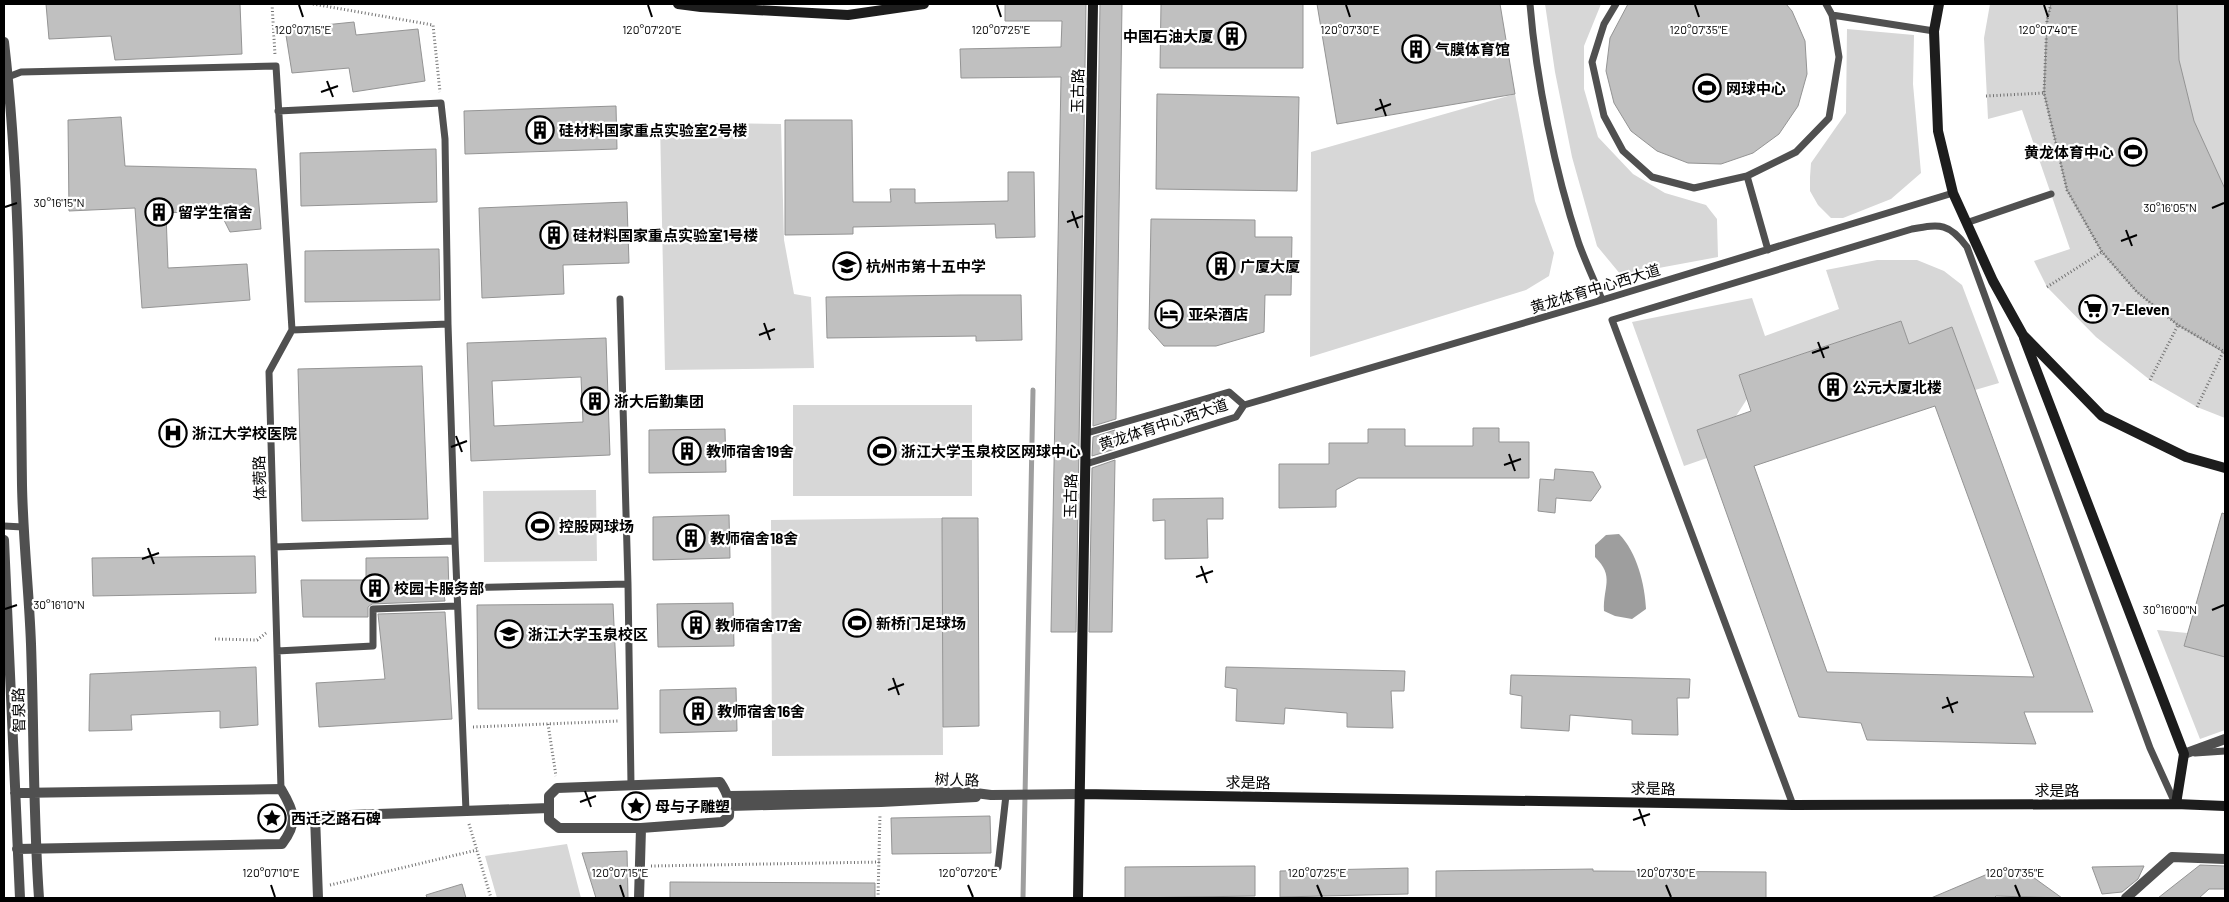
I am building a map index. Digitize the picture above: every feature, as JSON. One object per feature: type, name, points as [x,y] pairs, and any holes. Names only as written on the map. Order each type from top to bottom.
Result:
[{"type":"main road","points":[[678,4],[848,15],[924,4]]},
{"type":"main road","name":"玉古路","points":[[1078,898],[1093,4]]},
{"type":"main road","points":[[1939,4],[1934,31],[1938,131],[1953,193],[1993,281],[2023,335],[2184,754],[2176,804]]},
{"type":"main road","points":[[2023,335],[2102,416],[2186,457],[2225,468]]},
{"type":"main road","name":"求是路","points":[[1080,794],[1793,805],[2176,804],[2225,806]]},
{"type":"street","name":"智泉路","points":[[4,42],[8,77],[19,266],[23,527],[31,642],[35,848],[39,898]]},
{"type":"street","name":"智泉路","points":[[4,540],[20,898]]},
{"type":"street","points":[[2184,754],[2225,739]]},
{"type":"street","points":[[720,782],[729,801],[729,816],[722,822],[641,828],[558,828],[549,820],[549,796],[557,788],[631,785],[720,782]]},
{"type":"street","points":[[15,793],[282,789],[294,816],[291,832],[282,844],[18,849]]},
{"type":"street","name":"树人路","points":[[729,801],[968,792],[986,795]]},
{"type":"street","points":[[986,795],[1080,794]]},
{"type":"street","name":"树人路","points":[[729,801],[881,802],[970,798],[986,795]]},
{"type":"street","points":[[294,816],[548,808]]},
{"type":"street","points":[[315,816],[318,893]]},
{"type":"street","points":[[639,898],[641,828]]},
{"type":"street","points":[[2126,898],[2172,857],[2225,859]]},
{"type":"lane","points":[[1530,4],[1543,96],[1558,170],[1579,243],[1602,300]]},
{"type":"lane","points":[[1616,4],[1604,24],[1592,62],[1604,116],[1624,151],[1652,177],[1694,188],[1747,176],[1796,152],[1829,118],[1839,57],[1832,15],[1826,4]]},
{"type":"lane","points":[[1832,15],[1934,31]]},
{"type":"lane","points":[[8,77],[21,72],[276,66],[292,330],[448,324]]},
{"type":"lane","points":[[278,111],[442,103],[445,139],[448,324],[456,588],[466,811]]},
{"type":"lane","points":[[1747,176],[1768,250]]},
{"type":"lane","name":"黄龙体育中心西大道","points":[[1086,464],[1236,417],[1244,405],[1602,300],[1953,193]]},
{"type":"lane","points":[[1966,223],[2051,194]]},
{"type":"lane","points":[[1793,805],[1612,320],[1912,229],[1935,225],[1955,232],[1967,247],[2150,748],[2176,804]]},
{"type":"lane","points":[[620,298],[628,584],[631,785]]},
{"type":"lane","name":"体菀路","points":[[282,789],[270,372],[292,330]]},
{"type":"lane","name":"黄龙体育中心西大道","points":[[1087,433],[1229,392],[1244,405]]},
{"type":"lane","points":[[4,526],[23,527]]},
{"type":"lane","points":[[274,547],[455,541]]},
{"type":"lane","points":[[456,588],[628,584]]},
{"type":"lane","points":[[278,651],[373,646],[373,609],[457,606]]},
{"type":"lane","points":[[2184,754],[2225,751]]},
{"type":"lane","points":[[998,867],[1006,795]]},
{"type":"path","points":[[272,4],[276,66]]},
{"type":"path","points":[[313,4],[433,25],[442,103]]},
{"type":"path","points":[[2051,4],[2047,20],[2044,93],[2067,190],[2102,252],[2137,292],[2178,326],[2224,352],[2197,407]]},
{"type":"path","points":[[1986,96],[2044,93]]},
{"type":"path","points":[[2047,287],[2102,252]]},
{"type":"path","points":[[2150,380],[2178,326]]},
{"type":"path","points":[[215,639],[257,640]]},
{"type":"path","points":[[462,728],[630,720]]},
{"type":"path","points":[[548,724],[557,788]]},
{"type":"path","points":[[878,898],[881,802]]},
{"type":"path","points":[[466,811],[491,898]]},
{"type":"path","points":[[318,893],[477,850]]},
{"type":"path","points":[[640,866],[880,862]]},
{"type":"shaded area","points":[[1545,4],[1601,4],[1584,46],[1584,89],[1598,137],[1633,174],[1665,193],[1706,205],[1717,219],[1718,257],[1621,275],[1597,246],[1572,157],[1555,72]]},
{"type":"shaded area","points":[[1990,4],[2225,4],[2225,418],[2197,407],[2150,380],[2096,337],[2047,287],[2034,261],[2070,249],[2022,110],[1988,119],[1984,38]]},
{"type":"shaded area","points":[[1847,29],[1914,35],[1913,84],[1921,173],[1891,199],[1843,218],[1831,218],[1818,205],[1810,191],[1811,163],[1846,113]]},
{"type":"shaded area","points":[[1515,94],[1535,201],[1554,253],[1549,276],[1526,290],[1310,357],[1311,152]]},
{"type":"shaded area","points":[[660,122],[781,124],[784,240],[794,294],[811,297],[814,368],[665,370]]},
{"type":"shaded area","points":[[1877,260],[1917,260],[1944,271],[1962,285],[1999,383],[1975,390],[1909,344],[1901,321],[1739,375],[1747,399],[1736,416],[1698,430],[1707,458],[1684,466],[1632,322],[1752,298],[1765,336],[1839,309],[1826,270]]},
{"type":"shaded area","name":"浙江大学玉泉校区网球中心","points":[[793,405],[972,405],[972,496],[793,496]]},
{"type":"shaded area","name":"控股网球场","points":[[596,490],[597,561],[484,562],[483,491]]},
{"type":"shaded area","name":"新桥门足球场","points":[[942,518],[943,755],[772,756],[771,520]]},
{"type":"shaded area","points":[[1619,534],[1631,550],[1639,569],[1644,590],[1646,609],[1632,619],[1615,616],[1604,611],[1607,582],[1605,570],[1595,557],[1595,545],[1606,535]]},
{"type":"shaded area","points":[[2157,630],[2187,633],[2184,646],[2225,657],[2225,730],[2200,739]]},
{"type":"shaded area","points":[[567,844],[581,898],[497,898],[485,856]]},
{"type":"building","points":[[46,4],[240,4],[242,54],[115,60],[111,36],[49,39]]},
{"type":"building","points":[[1005,4],[1086,4],[1076,632],[1051,632],[1061,77],[961,78],[960,49],[1061,47],[1062,21],[1005,21]]},
{"type":"building","points":[[1100,4],[1122,4],[1116,419],[1093,426]]},
{"type":"building","name":"中国石油大厦","points":[[1161,4],[1303,4],[1303,68],[1160,68]]},
{"type":"building","name":"气膜体育馆","points":[[1317,4],[1500,4],[1515,94],[1337,124]]},
{"type":"building","name":"网球中心","points":[[1628,4],[1786,4],[1792,11],[1805,41],[1807,74],[1798,106],[1779,134],[1753,153],[1721,164],[1688,163],[1657,151],[1631,131],[1614,103],[1606,71],[1610,38]]},
{"type":"building","name":"黄龙体育中心","points":[[2051,4],[2177,4],[2179,60],[2194,121],[2225,189],[2225,353],[2178,325],[2137,292],[2102,252],[2067,190],[2044,93],[2047,20]]},
{"type":"building","points":[[354,22],[356,35],[418,29],[425,81],[353,92],[349,68],[292,73],[285,29]]},
{"type":"building","points":[[1157,94],[1299,97],[1297,191],[1156,189]]},
{"type":"building","name":"硅材料国家重点实验室2号楼","points":[[616,106],[617,149],[465,154],[464,111]]},
{"type":"building","name":"留学生宿舍","points":[[121,117],[125,166],[256,169],[261,229],[230,232],[219,210],[166,213],[168,268],[247,264],[250,300],[142,308],[135,208],[69,211],[68,120]]},
{"type":"building","points":[[785,120],[852,120],[853,202],[891,202],[890,189],[915,189],[915,203],[1008,201],[1008,172],[1034,172],[1035,237],[996,238],[995,224],[853,227],[853,234],[785,235]]},
{"type":"building","points":[[436,149],[437,202],[301,206],[300,153]]},
{"type":"building","name":"硅材料国家重点实验室1号楼","points":[[627,202],[629,263],[563,265],[564,294],[482,298],[479,208]]},
{"type":"building","name":"广厦大厦","points":[[1151,219],[1255,220],[1255,237],[1292,237],[1291,295],[1265,295],[1264,332],[1216,346],[1164,346],[1149,329]]},
{"type":"building","points":[[439,249],[440,300],[305,302],[305,251]]},
{"type":"building","points":[[1021,295],[1022,340],[976,341],[976,336],[827,338],[826,297]]},
{"type":"building","points":[[1901,321],[1909,344],[1952,327],[2093,712],[2024,712],[2036,744],[1867,740],[1861,723],[1799,717],[1697,430],[1751,411],[1739,375]],"holes":[[[1935,406],[2034,677],[1827,672],[1754,466]]]},
{"type":"building","name":"浙大后勤集团","points":[[606,338],[610,455],[471,461],[467,343]],"holes":[[[581,377],[583,422],[494,426],[492,381]]]},
{"type":"building","points":[[422,366],[428,519],[302,521],[298,369]]},
{"type":"building","points":[[1473,428],[1499,428],[1499,442],[1529,442],[1529,478],[1358,478],[1336,490],[1336,507],[1279,508],[1279,464],[1329,464],[1329,443],[1368,443],[1368,429],[1405,429],[1405,446],[1473,446]]},
{"type":"building","name":"教师宿舍19舍","points":[[725,429],[726,472],[649,473],[649,430]]},
{"type":"building","points":[[1115,430],[1115,449],[1092,456],[1093,437]]},
{"type":"building","points":[[1115,460],[1112,632],[1089,632],[1092,468]]},
{"type":"building","points":[[1555,469],[1593,472],[1601,487],[1591,501],[1556,498],[1555,513],[1538,511],[1540,479],[1554,480]]},
{"type":"building","points":[[1223,498],[1223,519],[1207,519],[1208,558],[1165,559],[1165,520],[1153,521],[1153,499]]},
{"type":"building","points":[[2222,513],[2225,514],[2225,657],[2184,646]]},
{"type":"building","name":"教师宿舍18舍","points":[[729,515],[730,558],[653,560],[653,517]]},
{"type":"building","points":[[942,518],[978,518],[979,726],[943,727]]},
{"type":"building","points":[[255,556],[256,593],[93,596],[92,558]]},
{"type":"building","name":"校园卡服务部","points":[[448,557],[449,595],[444,595],[445,601],[372,604],[368,607],[368,617],[303,617],[301,580],[366,580],[366,558]]},
{"type":"building","name":"教师宿舍17舍","points":[[733,603],[734,646],[658,647],[657,604]]},
{"type":"building","points":[[613,604],[618,709],[478,709],[477,605]]},
{"type":"building","points":[[445,612],[452,719],[319,727],[316,683],[385,679],[378,614]]},
{"type":"building","points":[[256,667],[258,725],[220,728],[220,711],[131,715],[132,730],[89,731],[90,674]]},
{"type":"building","points":[[1226,667],[1405,671],[1404,691],[1391,691],[1393,728],[1347,727],[1347,713],[1285,708],[1284,724],[1236,721],[1237,689],[1225,687]]},
{"type":"building","points":[[1511,675],[1690,679],[1689,698],[1677,698],[1678,735],[1632,734],[1632,720],[1570,715],[1569,731],[1521,728],[1522,696],[1510,694]]},
{"type":"building","name":"教师宿舍16舍","points":[[736,688],[737,731],[660,733],[660,690]]},
{"type":"building","points":[[990,816],[991,853],[892,854],[891,818]]},
{"type":"building","points":[[627,851],[628,898],[596,898],[582,853]]},
{"type":"building","points":[[2200,865],[2225,866],[2225,889],[2209,889],[2199,898],[2158,898]]},
{"type":"building","points":[[1255,866],[1255,896],[1125,898],[1125,867]]},
{"type":"building","points":[[2144,866],[2138,879],[2122,892],[2102,894],[2092,867]]},
{"type":"building","points":[[1408,868],[1408,894],[1280,897],[1280,871]]},
{"type":"building","points":[[1593,869],[1593,871],[1766,872],[1766,898],[1436,898],[1436,871]]},
{"type":"building","points":[[2026,872],[2062,898],[1996,896],[1994,898],[1931,898],[1990,873]]},
{"type":"building","points":[[670,882],[875,883],[875,898],[670,898]]},
{"type":"building","points":[[462,884],[466,898],[427,898],[426,895]]},
{"type":"waterway","points":[[1023,898],[1033,390]]},
{"type":"place","name":"中国石油大厦","points":[[1232,36]]},
{"type":"place","name":"气膜体育馆","points":[[1416,49]]},
{"type":"place","name":"网球中心","points":[[1707,88]]},
{"type":"place","name":"硅材料国家重点实验室2号楼","points":[[540,130]]},
{"type":"place","name":"黄龙体育中心","points":[[2133,152]]},
{"type":"place","name":"留学生宿舍","points":[[159,212]]},
{"type":"place","name":"硅材料国家重点实验室1号楼","points":[[554,235]]},
{"type":"place","name":"杭州市第十五中学","points":[[847,266]]},
{"type":"place","name":"广厦大厦","points":[[1221,266]]},
{"type":"place","name":"7-Eleven","points":[[2093,309]]},
{"type":"place","name":"亚朵酒店","points":[[1169,314]]},
{"type":"place","name":"公元大厦北楼","points":[[1833,387]]},
{"type":"place","name":"浙大后勤集团","points":[[595,401]]},
{"type":"place","name":"浙江大学校医院","points":[[173,433]]},
{"type":"place","name":"教师宿舍19舍","points":[[687,451]]},
{"type":"place","name":"浙江大学玉泉校区网球中心","points":[[882,451]]},
{"type":"place","name":"控股网球场","points":[[540,526]]},
{"type":"place","name":"教师宿舍18舍","points":[[691,538]]},
{"type":"place","name":"校园卡服务部","points":[[375,588]]},
{"type":"place","name":"新桥门足球场","points":[[857,623]]},
{"type":"place","name":"教师宿舍17舍","points":[[696,625]]},
{"type":"place","name":"浙江大学玉泉校区","points":[[509,634]]},
{"type":"place","name":"教师宿舍16舍","points":[[698,711]]},
{"type":"place","name":"母与子雕塑","points":[[636,806]]},
{"type":"place","name":"西迁之路石碑","points":[[272,818]]}]
